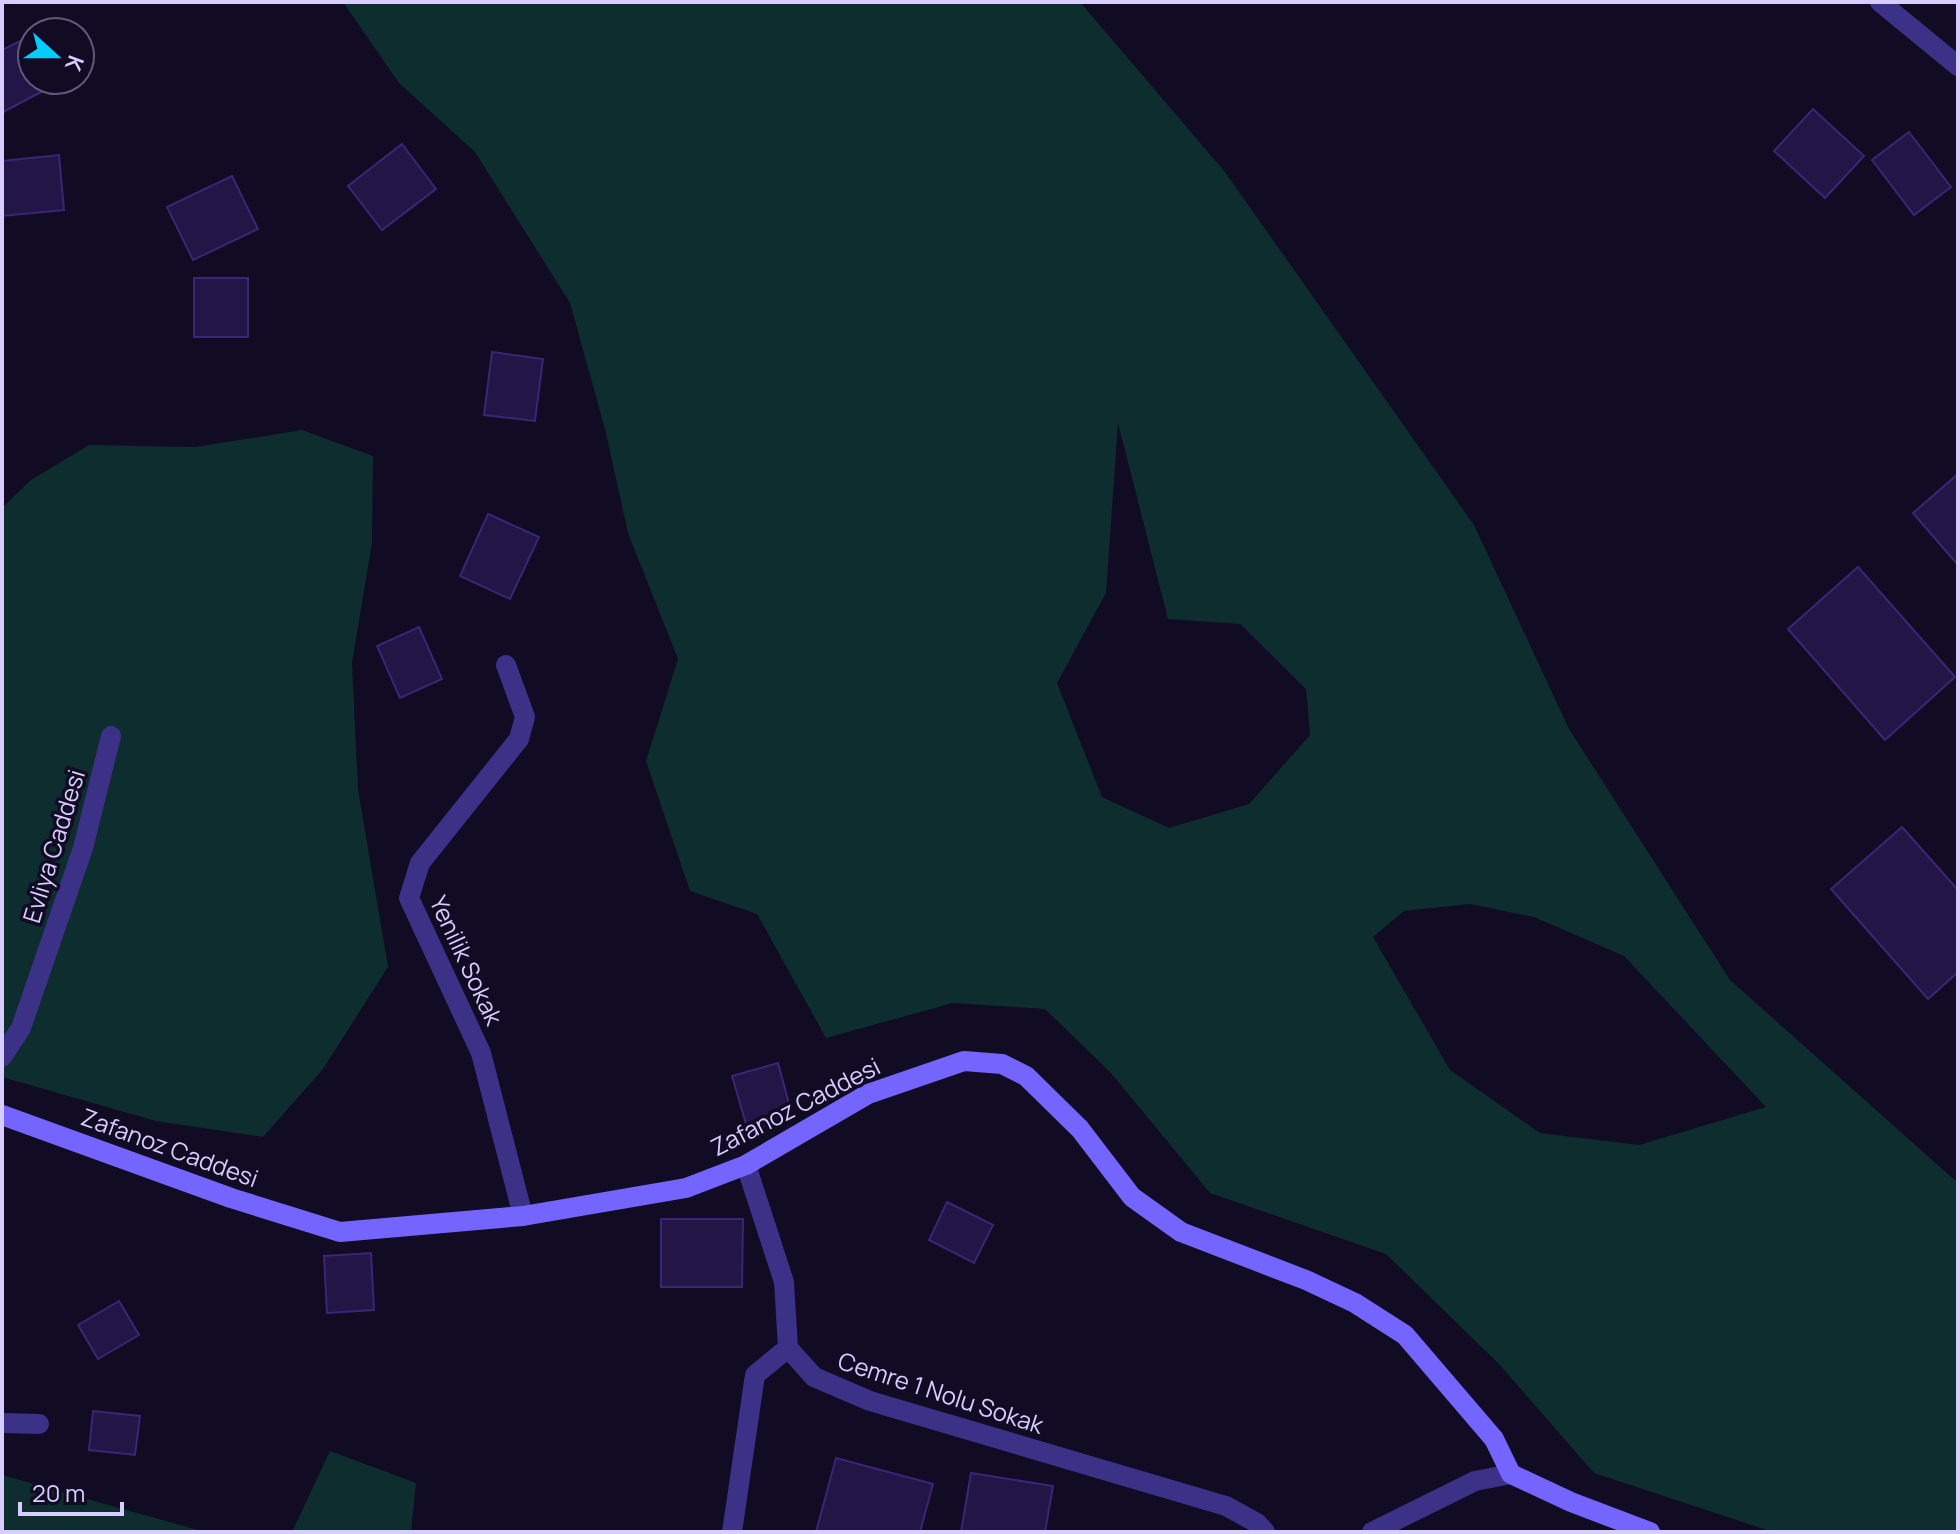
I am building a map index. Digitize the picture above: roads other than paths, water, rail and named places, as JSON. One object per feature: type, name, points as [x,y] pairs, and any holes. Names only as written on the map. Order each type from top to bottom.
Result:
[{"type":"street","points":[[1880,2],[1958,66]]},
{"type":"street","name":"Yenilik Sokak","points":[[506,665],[525,717],[519,739],[420,863],[409,898],[481,1053],[523,1216]]},
{"type":"street","name":"Evliya Caddesi","points":[[2,1057],[21,1028],[83,848],[111,736]]},
{"type":"street","name":"Zafanoz Caddesi","points":[[2,1115],[231,1198],[340,1232],[523,1216],[686,1188],[746,1165],[880,1089],[964,1061],[1002,1064],[1026,1076],[1080,1129],[1132,1197],[1181,1232],[1319,1286],[1355,1303],[1405,1335],[1494,1439],[1511,1474]]},
{"type":"street","points":[[732,1532],[755,1375],[788,1348],[784,1282],[746,1165]]},
{"type":"street","name":"Cemre 1 Nolu Sokak","points":[[788,1348],[814,1377],[870,1401],[1226,1506],[1257,1523],[1265,1532]]},
{"type":"street","points":[[2,1423],[39,1424]]},
{"type":"street","points":[[1372,1532],[1475,1481],[1511,1474],[1571,1502],[1650,1532]]}]
